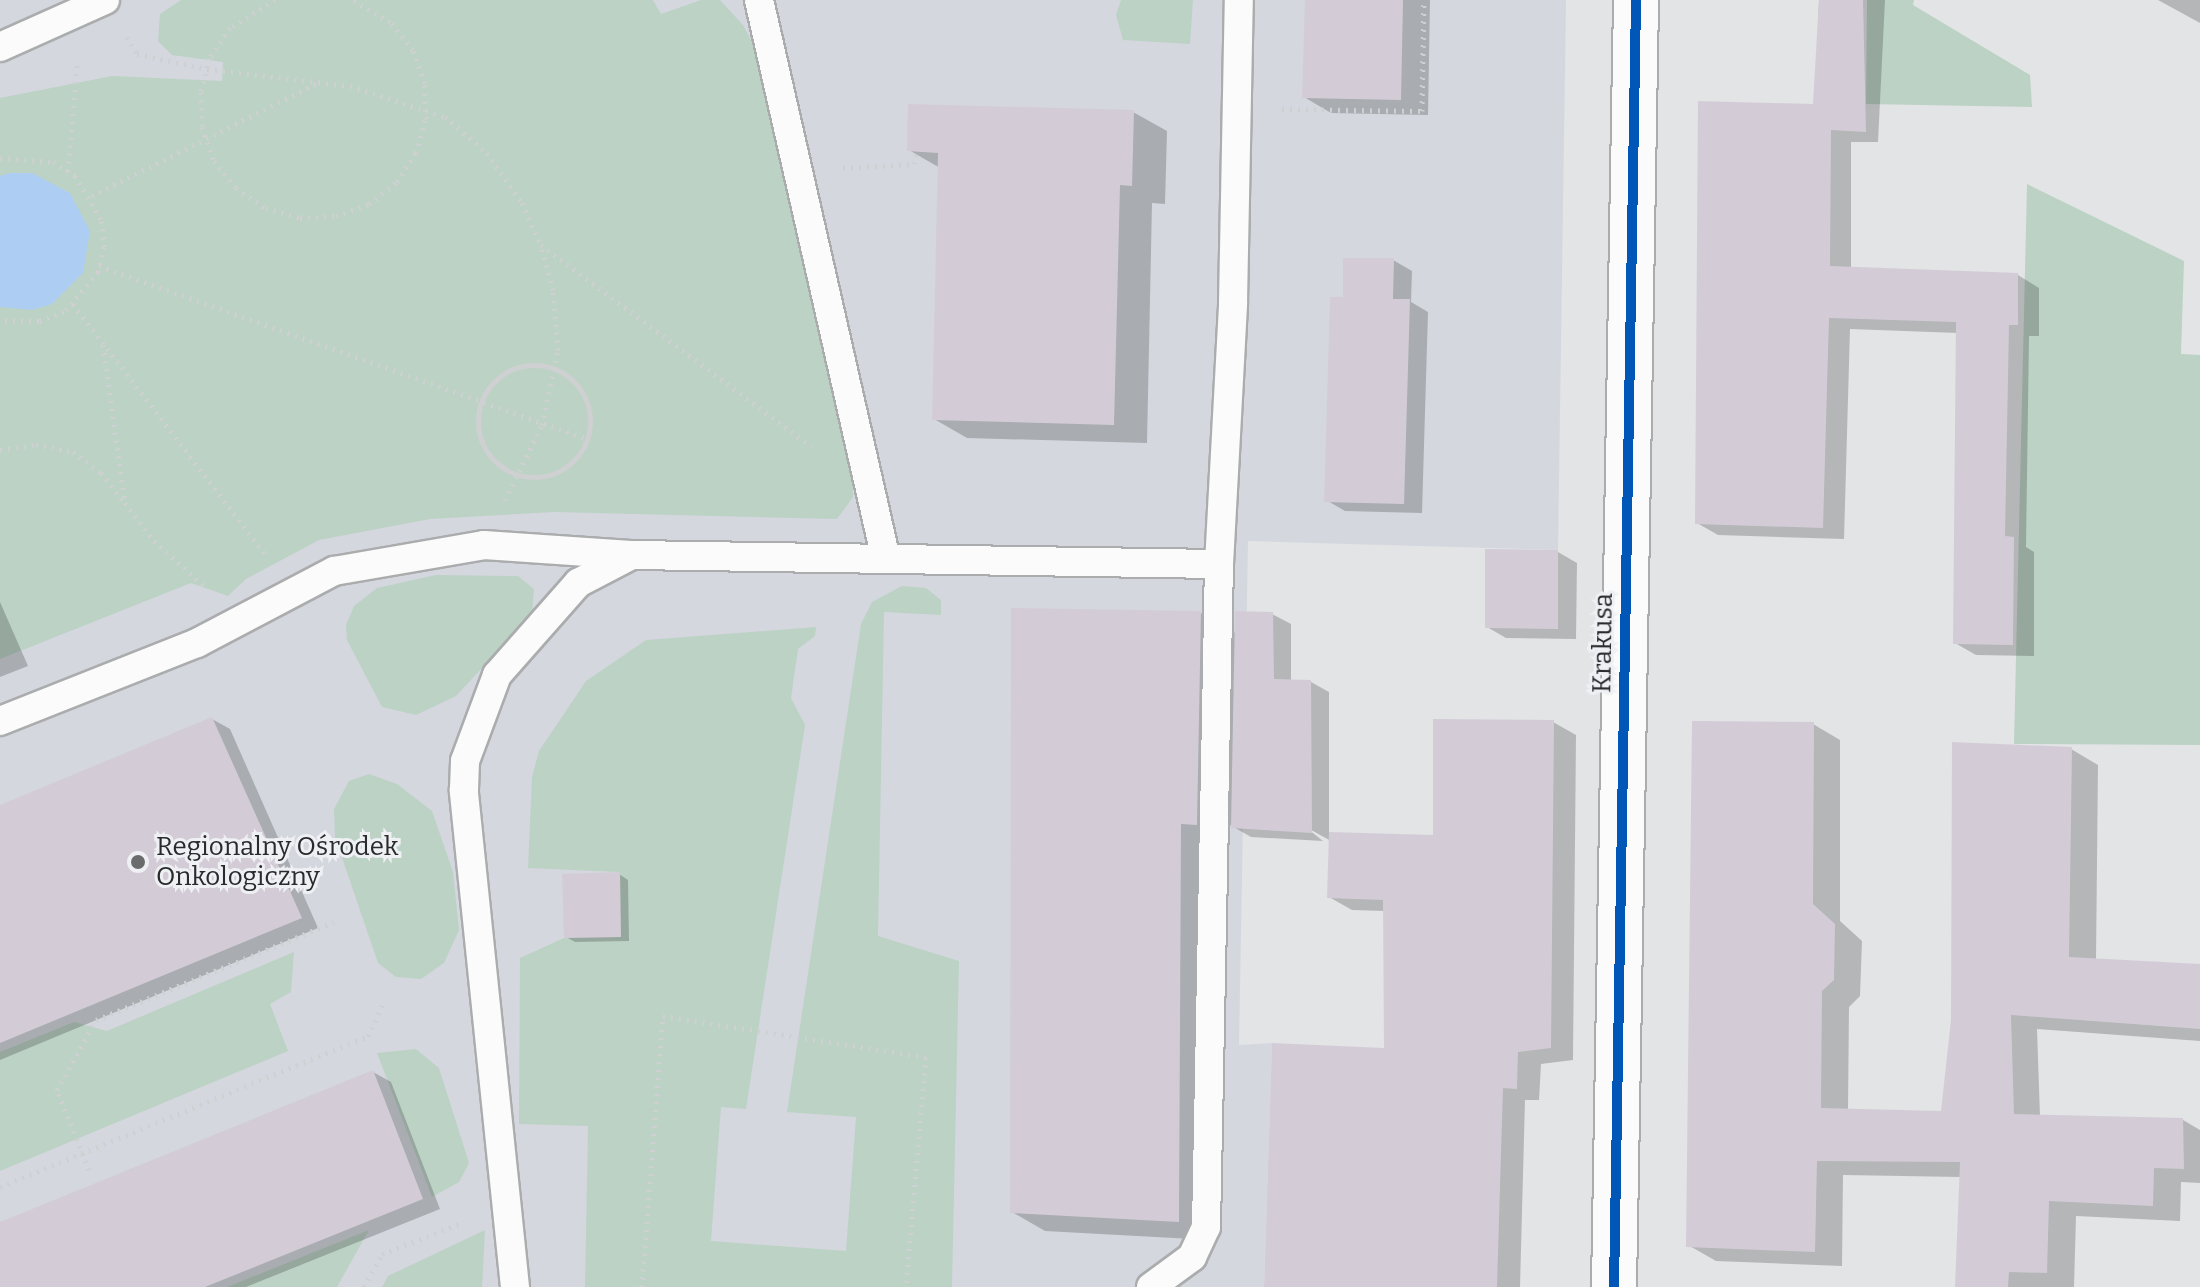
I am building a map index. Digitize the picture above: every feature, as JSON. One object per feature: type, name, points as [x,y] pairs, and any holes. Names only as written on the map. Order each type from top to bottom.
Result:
[{"type":"street","name":"Krakusa","points":[[1614,1287],[1636,0]]},
{"type":"lane","points":[[759,0],[885,555]]},
{"type":"lane","points":[[1151,1287],[1192,1257],[1206,1227],[1219,564],[1239,0]]},
{"type":"lane","points":[[0,47],[93,5]]},
{"type":"lane","points":[[0,721],[197,643],[334,571],[484,545],[632,555],[885,555],[1219,564]]},
{"type":"lane","points":[[515,1287],[504,1207],[465,761],[497,675],[578,583],[632,555]]},
{"type":"path","points":[[275,0],[230,28],[207,69],[201,92],[207,141],[214,161],[236,188],[266,208],[300,218],[336,216],[369,204],[397,182],[416,153],[426,110],[425,83],[413,50],[390,22],[353,0]]},
{"type":"path","points":[[1237,109],[1422,111],[1424,0]]},
{"type":"path","points":[[68,171],[93,5]]},
{"type":"path","points":[[122,27],[137,54],[207,69],[321,82],[445,117],[487,153],[522,203],[541,245],[553,290],[558,350],[542,425],[484,545]]},
{"type":"path","points":[[92,196],[321,82]]},
{"type":"path","points":[[798,170],[914,164],[917,152]]},
{"type":"path","points":[[0,158],[27,157],[68,171],[92,196],[102,221],[99,266],[73,304],[39,321],[0,320]]},
{"type":"path","points":[[541,245],[843,470],[867,477]]},
{"type":"path","points":[[99,266],[587,439]]},
{"type":"path","points":[[73,304],[293,591]]},
{"type":"path","points":[[103,344],[125,503]]},
{"type":"path","points":[[517,366],[554,369],[580,388],[588,404],[587,439],[567,467],[550,475],[517,476],[487,454],[477,420],[480,403],[500,375],[517,366]]},
{"type":"path","points":[[0,450],[36,444],[73,452],[101,473],[154,541],[239,619]]},
{"type":"path","points":[[89,1170],[57,1090],[96,1020],[334,922]]},
{"type":"path","points":[[0,1187],[368,1036],[385,1000]]},
{"type":"path","points":[[642,1287],[663,1016],[926,1057],[906,1287]]},
{"type":"path","points":[[364,1287],[382,1254],[504,1207]]},
{"type":"shaded area","points":[[0,0],[1566,0],[1558,550],[1248,541],[1239,1045],[1272,1043],[1264,1287],[0,1287]]},
{"type":"green space","points":[[181,0],[653,0],[661,14],[701,0],[720,0],[743,25],[759,55],[852,459],[853,497],[837,519],[554,512],[430,519],[319,540],[246,579],[228,596],[191,583],[0,659],[0,98],[112,76],[222,81],[223,62],[172,55],[158,41],[160,14]]},
{"type":"green space","points":[[1121,0],[1193,0],[1190,44],[1123,40],[1116,15]]},
{"type":"green space","points":[[1867,0],[1914,0],[1913,5],[2030,75],[2032,107],[1866,104]]},
{"type":"green space","points":[[2027,184],[2184,261],[2181,354],[2200,355],[2200,745],[2014,744]]},
{"type":"green space","points":[[436,575],[518,576],[534,589],[532,614],[456,696],[416,715],[382,707],[347,640],[346,625],[354,606],[377,588]]},
{"type":"green space","points":[[902,586],[926,588],[941,600],[941,615],[884,612],[878,936],[959,961],[952,1287],[585,1287],[588,1126],[519,1124],[520,958],[564,938],[620,937],[619,872],[528,868],[532,777],[539,751],[586,681],[646,640],[816,627],[815,636],[798,649],[791,698],[805,725],[746,1109],[721,1107],[711,1241],[846,1251],[856,1117],[787,1112],[861,624],[872,602]]},
{"type":"green space","points":[[369,774],[397,784],[432,811],[453,872],[459,930],[444,963],[421,979],[396,977],[378,963],[335,837],[334,809],[349,781]]},
{"type":"green space","points":[[294,952],[291,992],[270,1004],[288,1051],[0,1171],[0,1052],[74,1022],[107,1031]]},
{"type":"green space","points":[[416,1049],[439,1068],[469,1163],[459,1182],[432,1197],[377,1053]]},
{"type":"green space","points":[[369,1230],[337,1287],[227,1287]]},
{"type":"green space","points":[[485,1230],[482,1287],[382,1287],[388,1276]]},
{"type":"water","points":[[32,173],[70,193],[90,231],[83,273],[52,304],[32,310],[0,307],[0,176]]},
{"type":"building","points":[[1305,0],[1403,0],[1401,100],[1302,98]]},
{"type":"building","points":[[1819,0],[1863,0],[1866,132],[1831,130],[1830,266],[2018,273],[2018,325],[2009,325],[2005,536],[2014,537],[2013,645],[1953,644],[1956,322],[1829,318],[1823,528],[1695,524],[1698,101],[1813,104]]},
{"type":"building","points":[[908,104],[1134,110],[1132,186],[1120,185],[1114,425],[932,420],[938,153],[907,151]]},
{"type":"building","points":[[1343,258],[1394,258],[1393,299],[1410,299],[1404,504],[1324,502],[1330,297],[1343,297]]},
{"type":"building","points":[[1485,549],[1558,550],[1558,629],[1485,628]]},
{"type":"building","points":[[1011,608],[1201,611],[1197,825],[1181,824],[1179,1222],[1010,1213]]},
{"type":"building","points":[[1235,611],[1273,612],[1274,679],[1311,680],[1312,833],[1231,828]]},
{"type":"building","name":"Regionalny Ośrodek Onkologiczny","points":[[212,717],[302,918],[0,1043],[0,805]]},
{"type":"building","points":[[1433,719],[1554,720],[1551,1048],[1518,1052],[1517,1089],[1503,1088],[1497,1287],[1264,1287],[1272,1043],[1384,1048],[1383,900],[1327,898],[1329,832],[1433,835]]},
{"type":"building","points":[[1692,721],[1814,722],[1813,904],[1835,924],[1834,980],[1822,991],[1821,1108],[1941,1111],[1951,1020],[1952,742],[2072,747],[2069,957],[2200,964],[2200,1029],[2011,1015],[2014,1114],[2183,1118],[2184,1169],[2154,1168],[2153,1206],[2049,1201],[2047,1273],[2009,1272],[2008,1287],[1955,1287],[1960,1162],[1817,1161],[1815,1252],[1686,1247]]},
{"type":"building","points":[[620,872],[621,937],[564,938],[562,874]]},
{"type":"building","points":[[373,1070],[423,1199],[205,1287],[0,1287],[0,1222]]},
{"type":"cycle path","points":[[1614,1287],[1636,0]]},
{"type":"place","name":"Regionalny Ośrodek Onkologiczny","points":[[138,862]]}]
